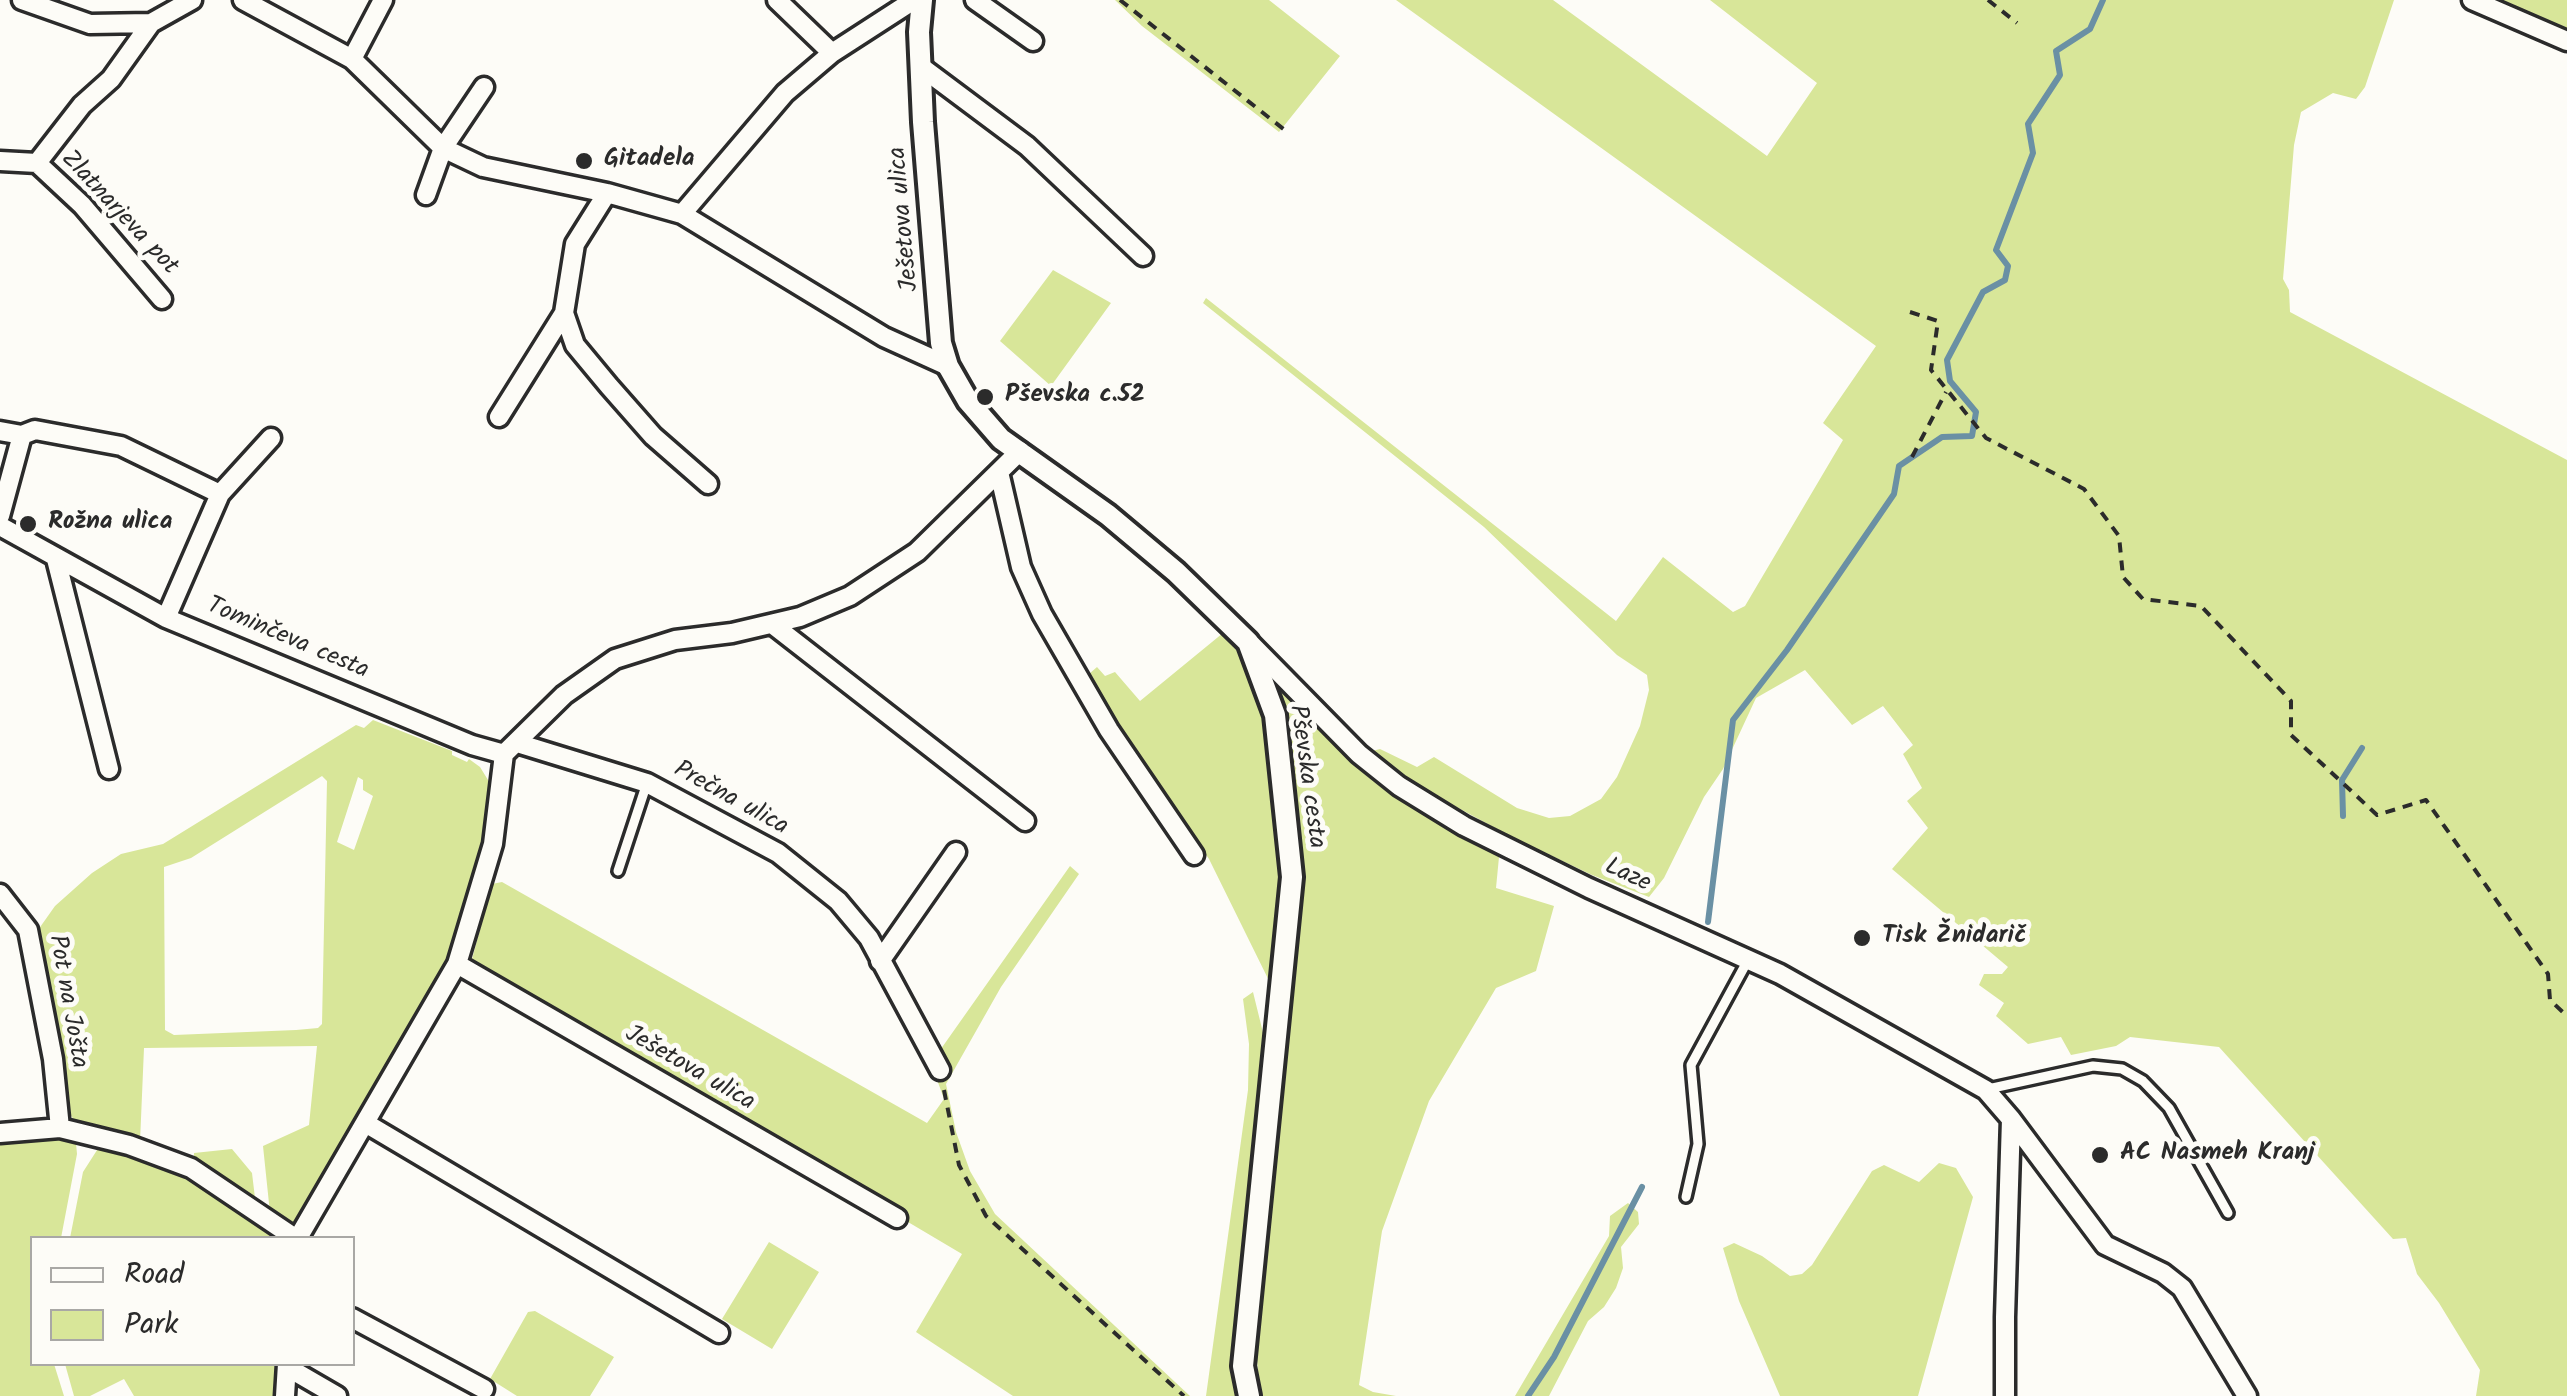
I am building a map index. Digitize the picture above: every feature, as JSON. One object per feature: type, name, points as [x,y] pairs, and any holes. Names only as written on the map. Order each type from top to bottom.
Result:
[{"type":"street","name":"Zlatnarjeva pot","points":[[22,0],[90,24],[151,23]]},
{"type":"street","name":"Zlatnarjeva pot","points":[[38,163],[82,105],[112,79],[151,23],[192,0]]},
{"type":"street","points":[[243,0],[352,59],[443,148],[483,167],[607,193],[682,214],[884,337],[948,366]]},
{"type":"street","points":[[352,59],[383,0]]},
{"type":"street","points":[[777,0],[832,53]]},
{"type":"street","points":[[682,214],[785,93],[832,53],[914,0]]},
{"type":"street","name":"Ješetova ulica","points":[[922,0],[920,66],[942,343],[948,366]]},
{"type":"street","points":[[975,0],[1033,41]]},
{"type":"street","points":[[2472,0],[2567,41]]},
{"type":"street","points":[[920,66],[1027,146],[1142,256]]},
{"type":"street","points":[[426,195],[443,148],[484,87]]},
{"type":"street","name":"Zlatnarjeva pot","points":[[0,161],[38,163],[82,205],[162,299]]},
{"type":"street","points":[[499,417],[564,312],[574,244],[607,193]]},
{"type":"street","points":[[564,312],[575,346],[608,386],[654,436],[708,484]]},
{"type":"street","name":"Pševska cesta","points":[[948,366],[981,417],[1001,438],[1108,515],[1176,572],[1248,642],[1275,715],[1292,877],[1243,1366],[1249,1396]]},
{"type":"street","points":[[0,431],[22,435],[35,430],[121,446],[220,494]]},
{"type":"street","points":[[0,516],[22,435]]},
{"type":"street","points":[[166,618],[220,494],[271,438]]},
{"type":"street","points":[[298,1236],[457,964],[493,844],[511,749],[564,695],[615,659],[675,640],[732,634],[825,609],[917,552],[1020,451]]},
{"type":"street","points":[[999,472],[1021,568],[1042,614],[1109,730],[1194,855]]},
{"type":"street","name":"Tominčeva cesta","points":[[0,526],[166,618],[472,745],[511,749]]},
{"type":"street","points":[[56,559],[109,770]]},
{"type":"street","points":[[772,624],[1025,821]]},
{"type":"street","name":"Laze","points":[[1248,642],[1358,754],[1399,786],[1464,826],[1780,974],[1986,1090],[2105,1245],[2163,1273],[2182,1288],[2247,1396]]},
{"type":"street","name":"Prečna ulica","points":[[511,749],[647,784],[778,854],[838,900],[869,938],[940,1070]]},
{"type":"street","points":[[880,960],[956,852]]},
{"type":"street","name":"Pot na Jošta","points":[[0,894],[28,930],[53,1059],[60,1128]]},
{"type":"street","name":"Ješetova ulica","points":[[457,964],[897,1218]]},
{"type":"street","points":[[2006,1396],[2004,1317],[2011,1119]]},
{"type":"street","points":[[367,1124],[718,1333]]},
{"type":"street","points":[[0,1134],[60,1128],[129,1145],[190,1168],[294,1236]]},
{"type":"street","points":[[355,1320],[484,1389]]},
{"type":"street","points":[[285,1396],[287,1366]]},
{"type":"street","points":[[289,1366],[337,1396]]},
{"type":"lane","points":[[618,871],[647,784]]},
{"type":"lane","points":[[1686,1197],[1698,1144],[1691,1065],[1748,960]]},
{"type":"lane","points":[[1986,1090],[2092,1066],[2122,1069],[2143,1081],[2169,1108],[2228,1213]]},
{"type":"path","points":[[1120,0],[1286,131]]},
{"type":"path","points":[[1988,0],[2017,23]]},
{"type":"path","points":[[1910,312],[1938,321],[1932,370],[1986,438],[2084,489],[2119,536],[2123,577],[2143,598],[2201,606],[2291,701],[2291,735],[2377,815],[2426,800],[2548,974],[2550,1000],[2567,1016]]},
{"type":"path","points":[[1912,457],[1946,392]]},
{"type":"path","points":[[940,1070],[959,1165],[986,1216],[1184,1396]]},
{"type":"green space","points":[[1115,0],[1269,0],[1340,56],[1279,132],[1142,26]]},
{"type":"green space","points":[[1396,0],[1553,0],[1767,156],[1817,83],[1710,0],[2394,0],[2365,87],[2356,99],[2333,93],[2301,112],[2294,145],[2283,279],[2289,290],[2290,312],[2567,460],[2567,1396],[2476,1396],[2480,1370],[2417,1274],[2406,1238],[2393,1239],[2219,1047],[2130,1037],[2116,1046],[2071,1055],[2061,1037],[2028,1044],[1996,1016],[2004,1003],[1979,985],[1984,974],[2002,974],[2008,967],[1892,869],[1928,828],[1907,801],[1922,788],[1903,754],[1913,745],[1883,706],[1852,725],[1805,670],[1756,698],[1723,769],[1704,797],[1664,878],[1649,897],[1512,837],[1399,776],[1372,751],[1380,749],[1417,767],[1434,757],[1517,808],[1549,818],[1570,816],[1601,799],[1617,777],[1640,726],[1649,690],[1647,675],[1617,655],[1484,527],[1203,303],[1206,298],[1616,621],[1663,557],[1733,612],[1745,606],[1843,440],[1823,423],[1876,346]]},
{"type":"green space","points":[[2495,0],[2567,0],[2567,33]]},
{"type":"green space","points":[[1053,270],[1111,303],[1051,386],[1000,341]]},
{"type":"green space","points":[[1223,633],[1257,662],[1368,777],[1426,816],[1499,857],[1496,888],[1554,906],[1536,971],[1496,988],[1429,1101],[1382,1231],[1359,1385],[1396,1396],[1260,1396],[1255,1335],[1281,1092],[1280,1003],[1209,859],[1139,759],[1089,674],[1097,667],[1105,676],[1115,672],[1140,701]]},
{"type":"green space","points":[[373,720],[452,751],[452,755],[467,762],[469,759],[480,767],[491,795],[488,841],[448,966],[304,1215],[296,1223],[284,1224],[270,1213],[263,1146],[309,1125],[317,1046],[144,1048],[140,1142],[76,1123],[70,1114],[57,1030],[36,942],[38,930],[55,906],[92,873],[121,854],[163,844],[356,725],[364,728]],"holes":[[[322,776],[327,781],[322,1024],[296,1030],[174,1035],[165,1030],[164,867],[191,858]],[[358,777],[363,780],[363,790],[373,796],[354,850],[337,842]]]},
{"type":"green space","points":[[1070,866],[1079,874],[1001,987],[946,1084],[956,1132],[970,1171],[995,1214],[1190,1396],[1013,1396],[916,1332],[962,1254],[471,963],[492,884],[502,882],[927,1123],[944,1099],[931,1063]]},
{"type":"green space","points":[[1253,992],[1268,1053],[1235,1332],[1241,1396],[1206,1396],[1248,1090],[1249,1044],[1243,999]]},
{"type":"green space","points":[[68,1137],[76,1143],[61,1236],[30,1236],[30,1366],[55,1366],[64,1396],[0,1396],[0,1138]]},
{"type":"green space","points":[[99,1147],[127,1151],[192,1176],[218,1192],[271,1236],[70,1236],[83,1172]]},
{"type":"green space","points":[[232,1149],[252,1173],[255,1198],[250,1202],[194,1163],[194,1153]]},
{"type":"green space","points":[[1939,1163],[1956,1168],[1973,1197],[1918,1396],[1780,1396],[1739,1301],[1723,1248],[1734,1243],[1762,1256],[1790,1276],[1802,1274],[1812,1265],[1872,1171],[1884,1165],[1919,1182]]},
{"type":"green space","points":[[1628,1203],[1638,1212],[1639,1224],[1621,1247],[1623,1268],[1616,1288],[1604,1307],[1588,1321],[1549,1396],[1515,1396],[1609,1236],[1610,1216]]},
{"type":"green space","points":[[769,1242],[819,1272],[772,1349],[722,1319]]},
{"type":"green space","points":[[535,1311],[614,1357],[590,1396],[517,1396],[490,1379],[528,1312]]},
{"type":"green space","points":[[66,1366],[280,1366],[279,1396],[134,1396],[124,1379],[90,1396],[74,1396]]},
{"type":"waterway","points":[[1708,922],[1733,720],[1787,650],[1894,494],[1899,466],[1942,437],[1972,436],[1976,412],[1950,381],[1947,360],[1983,292],[2005,280],[2008,266],[1996,250],[2033,153],[2028,124],[2060,75],[2056,51],[2090,29],[2103,0]]},
{"type":"waterway","points":[[2343,816],[2342,780],[2362,748]]},
{"type":"waterway","points":[[1528,1396],[1554,1357],[1642,1187]]},
{"type":"place","name":"Gitadela","points":[[584,161]]},
{"type":"place","name":"Pševska c.52","points":[[985,397]]},
{"type":"place","name":"Rožna ulica","points":[[28,524]]},
{"type":"place","name":"Tisk Žnidarič","points":[[1862,938]]},
{"type":"place","name":"AC Nasmeh Kranj","points":[[2100,1155]]}]
